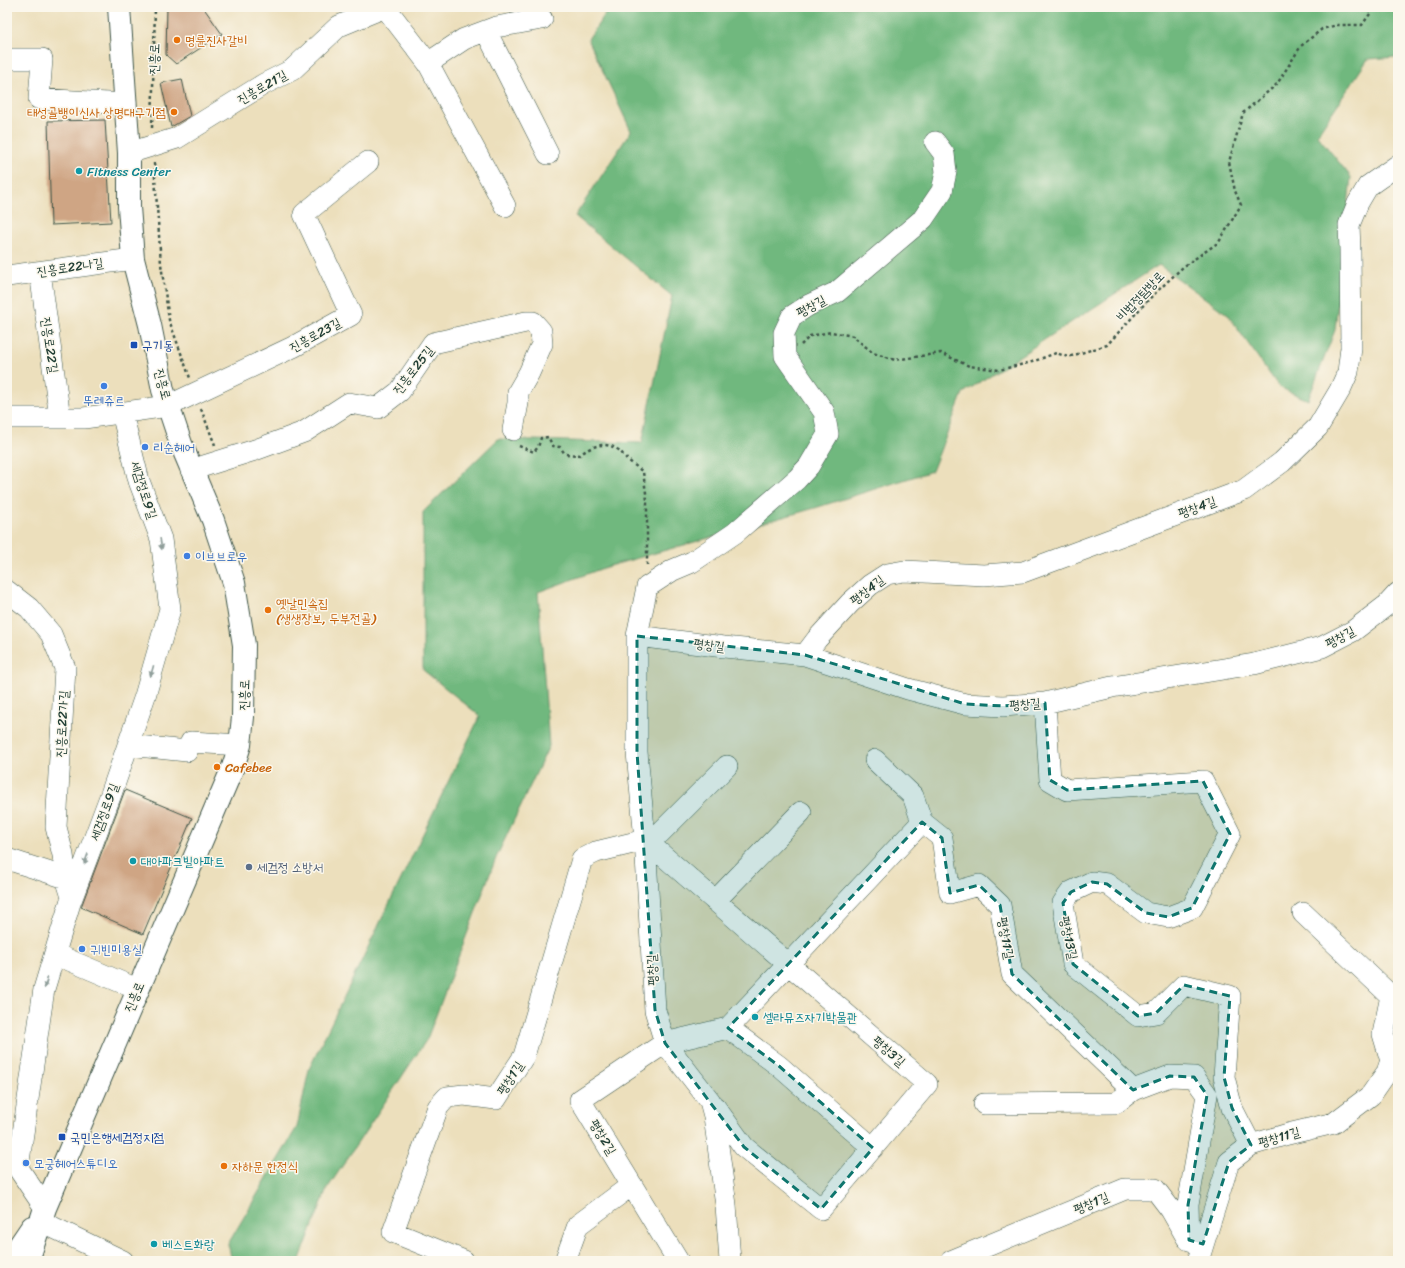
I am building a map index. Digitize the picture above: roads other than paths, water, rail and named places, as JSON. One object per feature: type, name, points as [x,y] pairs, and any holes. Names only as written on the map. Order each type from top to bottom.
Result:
[{"type":"main road","name":"진흥로","points":[[28,1261],[44,1216],[137,989],[233,767],[240,745],[243,717],[244,645],[234,583],[213,520],[191,470],[163,390],[150,325],[133,259],[129,207],[129,153],[119,7]]},
{"type":"main road","points":[[9,1261],[44,1216]]},
{"type":"main road","points":[[42,1261],[44,1216]]},
{"type":"street","name":"진흥로21길","points":[[129,153],[178,138],[264,84],[292,70],[339,26],[385,7],[428,63],[505,206]]},
{"type":"street","points":[[428,63],[464,39],[496,27],[542,19]]},
{"type":"street","points":[[486,31],[548,154]]},
{"type":"street","points":[[7,59],[42,59],[39,99],[125,104]]},
{"type":"street","name":"평창길","points":[[730,1261],[726,1205],[714,1116],[710,1101],[665,1043],[655,1010],[645,840],[637,752],[637,636],[647,587],[672,570],[692,562],[735,533],[797,479],[809,466],[828,434],[824,412],[785,356],[784,333],[792,316],[809,305],[837,292],[923,219],[942,191],[946,172],[944,154],[935,142]]},
{"type":"street","name":"진흥로23길","points":[[168,406],[293,348],[352,315],[304,214],[368,162]]},
{"type":"street","name":"평창4길","points":[[805,655],[817,639],[850,603],[870,585],[887,574],[904,571],[984,575],[1023,572],[1244,490],[1282,462],[1318,428],[1340,390],[1348,372],[1351,348],[1349,225],[1358,203],[1368,186],[1398,164]]},
{"type":"street","name":"진흥로22나길","points":[[7,276],[133,259]]},
{"type":"street","name":"진흥로22길","points":[[40,272],[60,418]]},
{"type":"street","name":"진흥로25길","points":[[191,470],[304,432],[349,403],[378,408],[400,391],[433,343],[526,322],[533,322],[541,331],[542,344],[529,373],[518,392],[518,403],[513,430]]},
{"type":"street","points":[[7,418],[84,418],[168,406]]},
{"type":"street","name":"세검정로9길","points":[[44,1216],[18,1168],[44,989],[54,954],[69,887],[128,745],[145,696],[170,609],[161,539],[139,481],[122,413]]},
{"type":"street","name":"진흥로22가길","points":[[7,591],[29,608],[51,634],[64,668],[64,696],[56,827],[69,887]]},
{"type":"street","name":"평창길","points":[[637,636],[805,655],[908,689],[965,704],[1003,706],[1045,703],[1112,687],[1254,664],[1322,647],[1353,631],[1387,605],[1398,593]]},
{"type":"street","name":"평창13길","points":[[1045,703],[1050,780],[1067,790],[1204,780],[1230,834],[1192,908],[1168,917],[1146,913],[1108,884],[1092,882],[1072,892],[1062,903],[1073,964],[1138,1016],[1156,1014],[1184,985],[1230,996],[1224,1077],[1232,1108],[1251,1145]]},
{"type":"street","points":[[128,745],[186,751],[192,742],[240,745]]},
{"type":"street","points":[[665,1043],[728,1028],[922,822],[913,796],[875,760]]},
{"type":"street","points":[[645,840],[660,833],[727,766]]},
{"type":"street","points":[[715,900],[800,812]]},
{"type":"street","name":"평창11길","points":[[922,822],[942,838],[950,893],[979,884],[1000,906],[1012,974],[1133,1090]]},
{"type":"street","name":"평창3길","points":[[645,840],[927,1084],[821,1209],[744,1147],[710,1101]]},
{"type":"street","name":"평창1길","points":[[464,1261],[393,1232],[438,1107],[447,1097],[464,1095],[496,1099],[524,1056],[582,860],[596,852],[645,840]]},
{"type":"street","points":[[7,859],[69,887]]},
{"type":"street","name":"평창11길","points":[[1196,1251],[1229,1162],[1251,1145],[1334,1123],[1390,1082],[1387,1072],[1394,1053],[1383,1034],[1391,996],[1302,913]]},
{"type":"street","points":[[54,954],[137,989]]},
{"type":"street","points":[[728,1028],[779,1066],[873,1148]]},
{"type":"street","name":"평창2길","points":[[665,1043],[580,1100],[678,1261]]},
{"type":"street","points":[[984,1104],[1116,1103],[1133,1090],[1170,1076],[1194,1077],[1207,1095],[1188,1205],[1196,1251]]},
{"type":"street","points":[[565,1261],[578,1225],[632,1185]]},
{"type":"street","name":"평창1길","points":[[951,1261],[1125,1189],[1155,1188],[1171,1210],[1196,1251]]},
{"type":"street","points":[[44,1216],[123,1261]]},
{"type":"place","name":"명륜진사갈비","points":[[177,40]]},
{"type":"place","name":"태성골뱅이신사 상명대구기점","points":[[174,112]]},
{"type":"place","name":"Fitness Center","points":[[79,171]]},
{"type":"place","name":"구기동","points":[[134,345]]},
{"type":"place","name":"뚜레쥬르","points":[[104,386]]},
{"type":"place","name":"리순헤어","points":[[145,447]]},
{"type":"place","name":"이브브로우","points":[[187,556]]},
{"type":"place","name":"옛날민속집 (생생장보, 두부전골)","points":[[268,610]]},
{"type":"place","name":"Cafebee","points":[[217,767]]},
{"type":"place","name":"대아파크빌아파트","points":[[133,861]]},
{"type":"place","name":"세검정 소방서","points":[[249,867]]},
{"type":"place","name":"귀빈미용실","points":[[82,949]]},
{"type":"place","name":"셀라뮤즈자기박물관","points":[[755,1017]]},
{"type":"place","name":"국민은행세검정지점","points":[[62,1137]]},
{"type":"place","name":"모궁헤어스튜디오","points":[[26,1163]]},
{"type":"place","name":"자하문 한정식","points":[[224,1166]]},
{"type":"place","name":"베스트화랑","points":[[154,1244]]}]
